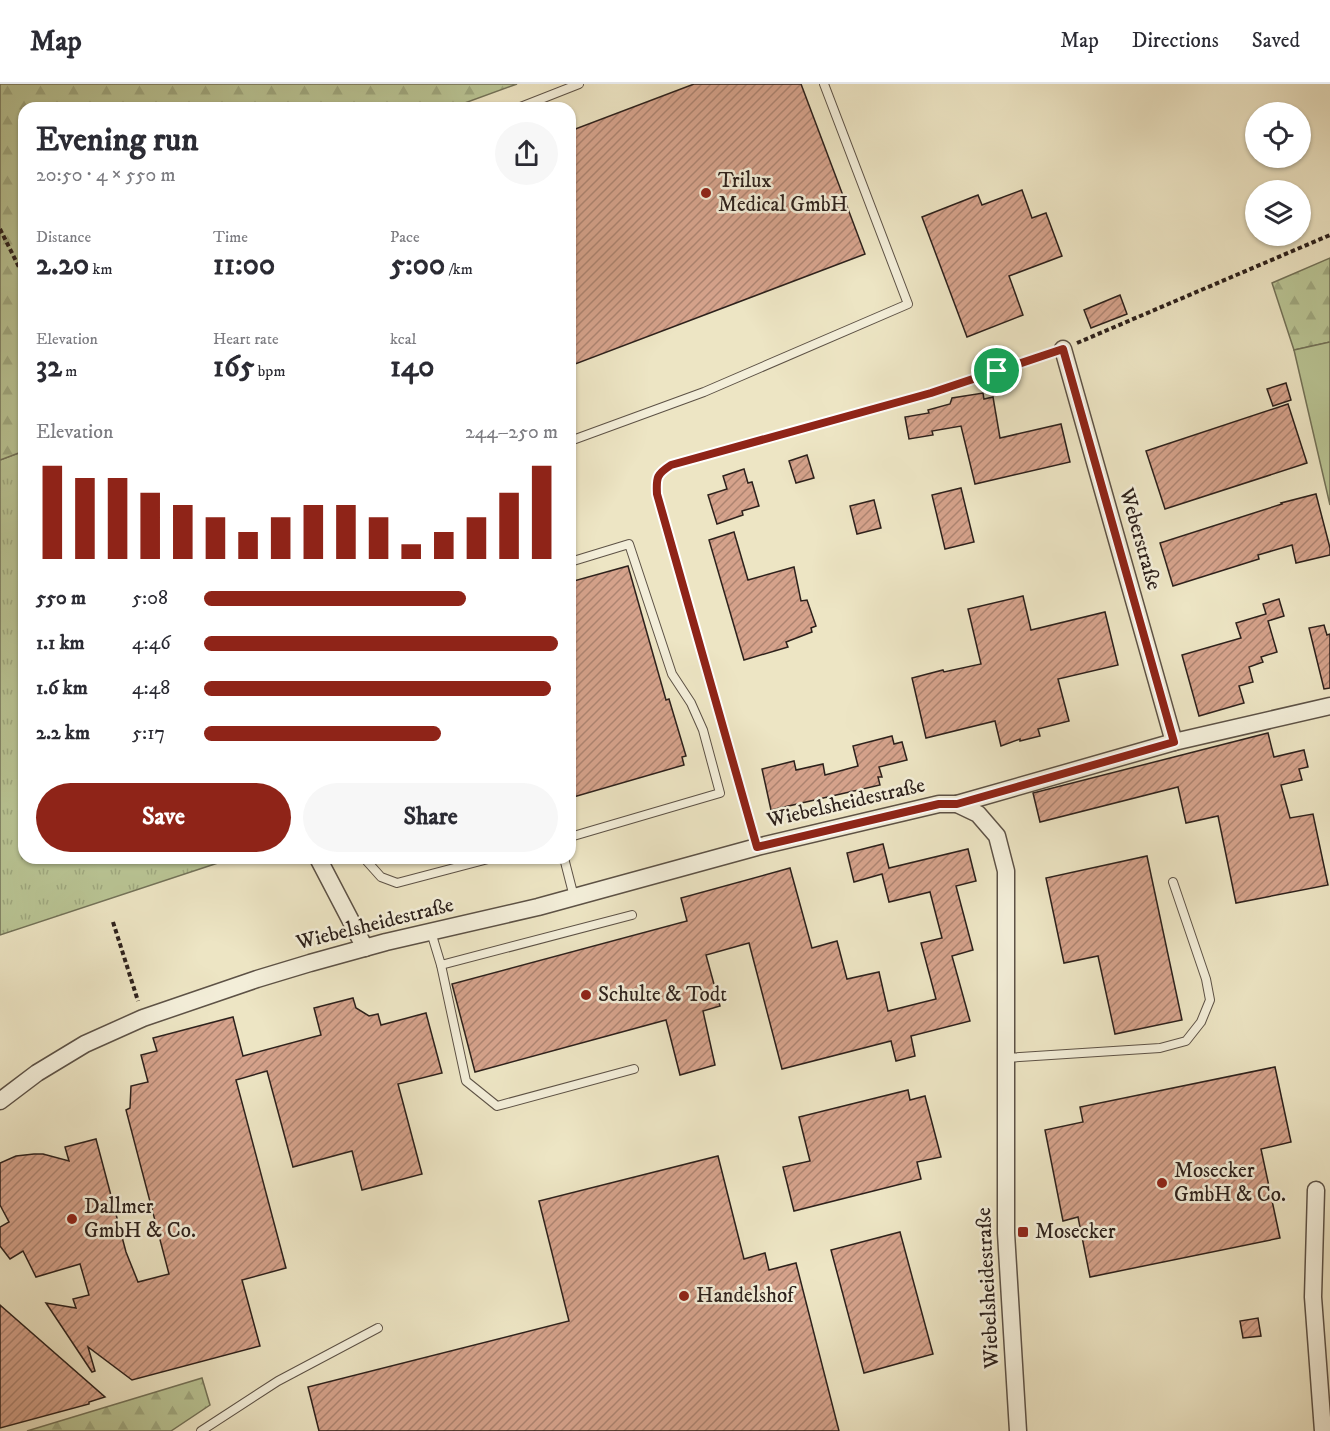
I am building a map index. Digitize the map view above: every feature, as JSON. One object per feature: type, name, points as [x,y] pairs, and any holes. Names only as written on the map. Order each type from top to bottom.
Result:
[{"type":"street","name":"Weberstraße","points":[[1063,349],[1174,742]]},
{"type":"street","points":[[957,804],[1174,742],[1330,706]]},
{"type":"street","name":"Wiebelsheidestraße","points":[[0,1101],[37,1073],[85,1044],[143,1018],[310,963],[574,897],[757,847],[939,804],[957,804],[978,814],[997,836],[1006,871],[1006,1233],[1018,1431]]},
{"type":"street","points":[[321,864],[365,948]]},
{"type":"street","points":[[1316,1190],[1313,1297],[1323,1431]]},
{"type":"lane","points":[[533,102],[579,84]]},
{"type":"lane","points":[[576,439],[704,392],[908,304],[824,84]]},
{"type":"lane","points":[[757,847],[657,494],[657,476],[671,465],[931,393],[1063,349]]},
{"type":"lane","points":[[576,560],[629,544],[672,674],[691,703],[703,730],[720,793],[576,835]]},
{"type":"lane","points":[[369,864],[381,877],[397,883],[469,864]]},
{"type":"lane","points":[[566,864],[574,897]]},
{"type":"lane","points":[[1006,1058],[1160,1048],[1186,1041],[1201,1022],[1210,1000],[1206,980],[1173,882]]},
{"type":"lane","points":[[441,964],[632,915]]},
{"type":"lane","points":[[431,932],[441,964],[466,1081],[497,1106],[634,1069]]},
{"type":"lane","points":[[201,1431],[278,1382],[378,1328]]},
{"type":"path","points":[[0,229],[18,265]]},
{"type":"path","points":[[1063,349],[1330,236]]},
{"type":"path","points":[[113,922],[143,1018]]},
{"type":"green space","points":[[0,84],[517,84],[468,102],[18,102],[18,453],[0,460]]},
{"type":"green space","points":[[1330,258],[1330,342],[1294,350],[1272,283]]},
{"type":"green space","points":[[1330,342],[1330,505],[1294,350]]},
{"type":"green space","points":[[18,453],[18,864],[215,864],[0,935],[0,460]]},
{"type":"green space","points":[[202,1378],[210,1405],[171,1431],[27,1431]]},
{"type":"building","name":"Trilux Medical GmbH","points":[[694,84],[801,84],[865,254],[576,364],[576,129]]},
{"type":"building","points":[[1022,190],[1032,218],[1046,213],[1062,256],[1009,276],[1023,315],[967,337],[922,217],[978,195],[982,205]]},
{"type":"building","points":[[1120,295],[1127,314],[1091,328],[1084,310]]},
{"type":"building","points":[[1286,383],[1291,400],[1273,406],[1267,389]]},
{"type":"building","points":[[983,393],[984,399],[993,397],[1000,438],[1061,424],[1070,462],[975,484],[961,426],[932,431],[933,435],[909,439],[905,417],[929,413],[928,410],[950,404],[952,398]]},
{"type":"building","points":[[1288,404],[1307,463],[1165,509],[1146,451]]},
{"type":"building","points":[[807,455],[814,478],[796,483],[789,461]]},
{"type":"building","points":[[744,469],[748,483],[752,482],[759,506],[742,511],[743,515],[717,524],[708,495],[727,489],[723,476]]},
{"type":"building","points":[[961,488],[974,542],[945,549],[932,495]]},
{"type":"building","points":[[1316,494],[1330,555],[1296,563],[1292,545],[1258,555],[1259,559],[1173,586],[1160,543],[1281,503]]},
{"type":"building","points":[[874,500],[881,528],[857,534],[850,506]]},
{"type":"building","points":[[734,532],[748,580],[794,567],[801,601],[807,600],[816,626],[811,628],[812,632],[786,642],[788,647],[744,660],[709,540]]},
{"type":"building","points":[[628,566],[666,700],[669,699],[686,756],[682,757],[684,765],[576,796],[576,580]]},
{"type":"building","points":[[1023,596],[1031,630],[1105,612],[1118,665],[1058,679],[1069,721],[1038,729],[1040,736],[1020,741],[1020,739],[1001,746],[995,721],[926,738],[912,678],[981,664],[968,609]]},
{"type":"building","points":[[1279,599],[1284,616],[1268,621],[1277,652],[1261,657],[1263,662],[1249,667],[1253,682],[1239,686],[1244,703],[1199,716],[1182,655],[1241,638],[1236,623],[1266,614],[1263,604]]},
{"type":"building","points":[[1324,625],[1327,635],[1330,634],[1330,688],[1324,689],[1309,628]]},
{"type":"building","points":[[1268,733],[1274,757],[1304,750],[1308,767],[1299,769],[1302,780],[1281,785],[1290,818],[1313,814],[1328,885],[1236,903],[1218,816],[1186,823],[1178,787],[1040,822],[1033,793]]},
{"type":"building","points":[[892,736],[894,744],[902,742],[907,760],[879,767],[882,777],[878,777],[880,785],[771,810],[762,769],[794,761],[796,770],[823,764],[825,775],[858,766],[853,746]]},
{"type":"building","points":[[883,844],[889,868],[968,849],[976,881],[956,886],[973,950],[952,956],[970,1021],[911,1036],[915,1056],[896,1061],[891,1041],[782,1069],[749,943],[706,955],[720,1006],[703,1011],[715,1065],[680,1075],[666,1020],[475,1072],[452,984],[687,921],[681,898],[790,868],[812,948],[837,941],[847,979],[879,972],[888,1011],[936,999],[921,943],[942,938],[930,892],[889,902],[882,874],[854,882],[847,853]]},
{"type":"building","points":[[1147,856],[1182,1020],[1115,1034],[1098,956],[1064,963],[1046,878]]},
{"type":"building","points":[[353,998],[356,1008],[369,1016],[378,1014],[381,1025],[426,1013],[442,1073],[398,1084],[422,1174],[362,1190],[352,1151],[293,1167],[267,1071],[236,1080],[286,1268],[242,1280],[260,1346],[132,1380],[88,1347],[95,1371],[92,1372],[46,1303],[76,1308],[73,1299],[89,1295],[80,1264],[36,1277],[23,1251],[10,1259],[0,1246],[0,1227],[9,1222],[0,1205],[0,1163],[16,1156],[34,1154],[69,1161],[65,1147],[96,1139],[126,1252],[138,1282],[169,1274],[126,1110],[130,1108],[131,1086],[148,1082],[141,1055],[157,1051],[153,1038],[233,1017],[243,1056],[321,1035],[314,1008]]},
{"type":"building","name":"Mosecker GmbH & Co.","points":[[1275,1067],[1291,1142],[1261,1149],[1280,1238],[1090,1277],[1078,1217],[1063,1221],[1045,1130],[1083,1122],[1080,1107]]},
{"type":"building","points":[[908,1090],[910,1100],[925,1096],[941,1157],[917,1162],[921,1179],[794,1211],[783,1167],[810,1161],[799,1117]]},
{"type":"building","name":"Handelshof","points":[[718,1156],[744,1259],[765,1253],[769,1270],[796,1263],[839,1431],[319,1431],[308,1387],[569,1321],[539,1201]]},
{"type":"building","points":[[900,1232],[933,1354],[864,1373],[831,1250]]},
{"type":"building","points":[[0,1305],[105,1397],[89,1402],[89,1404],[0,1428]]},
{"type":"building","points":[[1258,1318],[1261,1336],[1243,1338],[1240,1321]]},
{"type":"place","name":"Trilux Medical GmbH","points":[[706,193]]},
{"type":"place","name":"Schulte & Todt","points":[[586,995]]},
{"type":"place","name":"Mosecker GmbH & Co.","points":[[1162,1183]]},
{"type":"place","name":"Dallmer GmbH & Co.","points":[[72,1219]]},
{"type":"place","name":"Mosecker","points":[[1023,1232]]},
{"type":"place","name":"Handelshof","points":[[684,1296]]},
{"type":"route","points":[[1063,349],[1174,742],[957,804],[939,804],[757,847],[657,494],[657,476],[671,465],[931,393],[997,371],[1063,349]]}]
